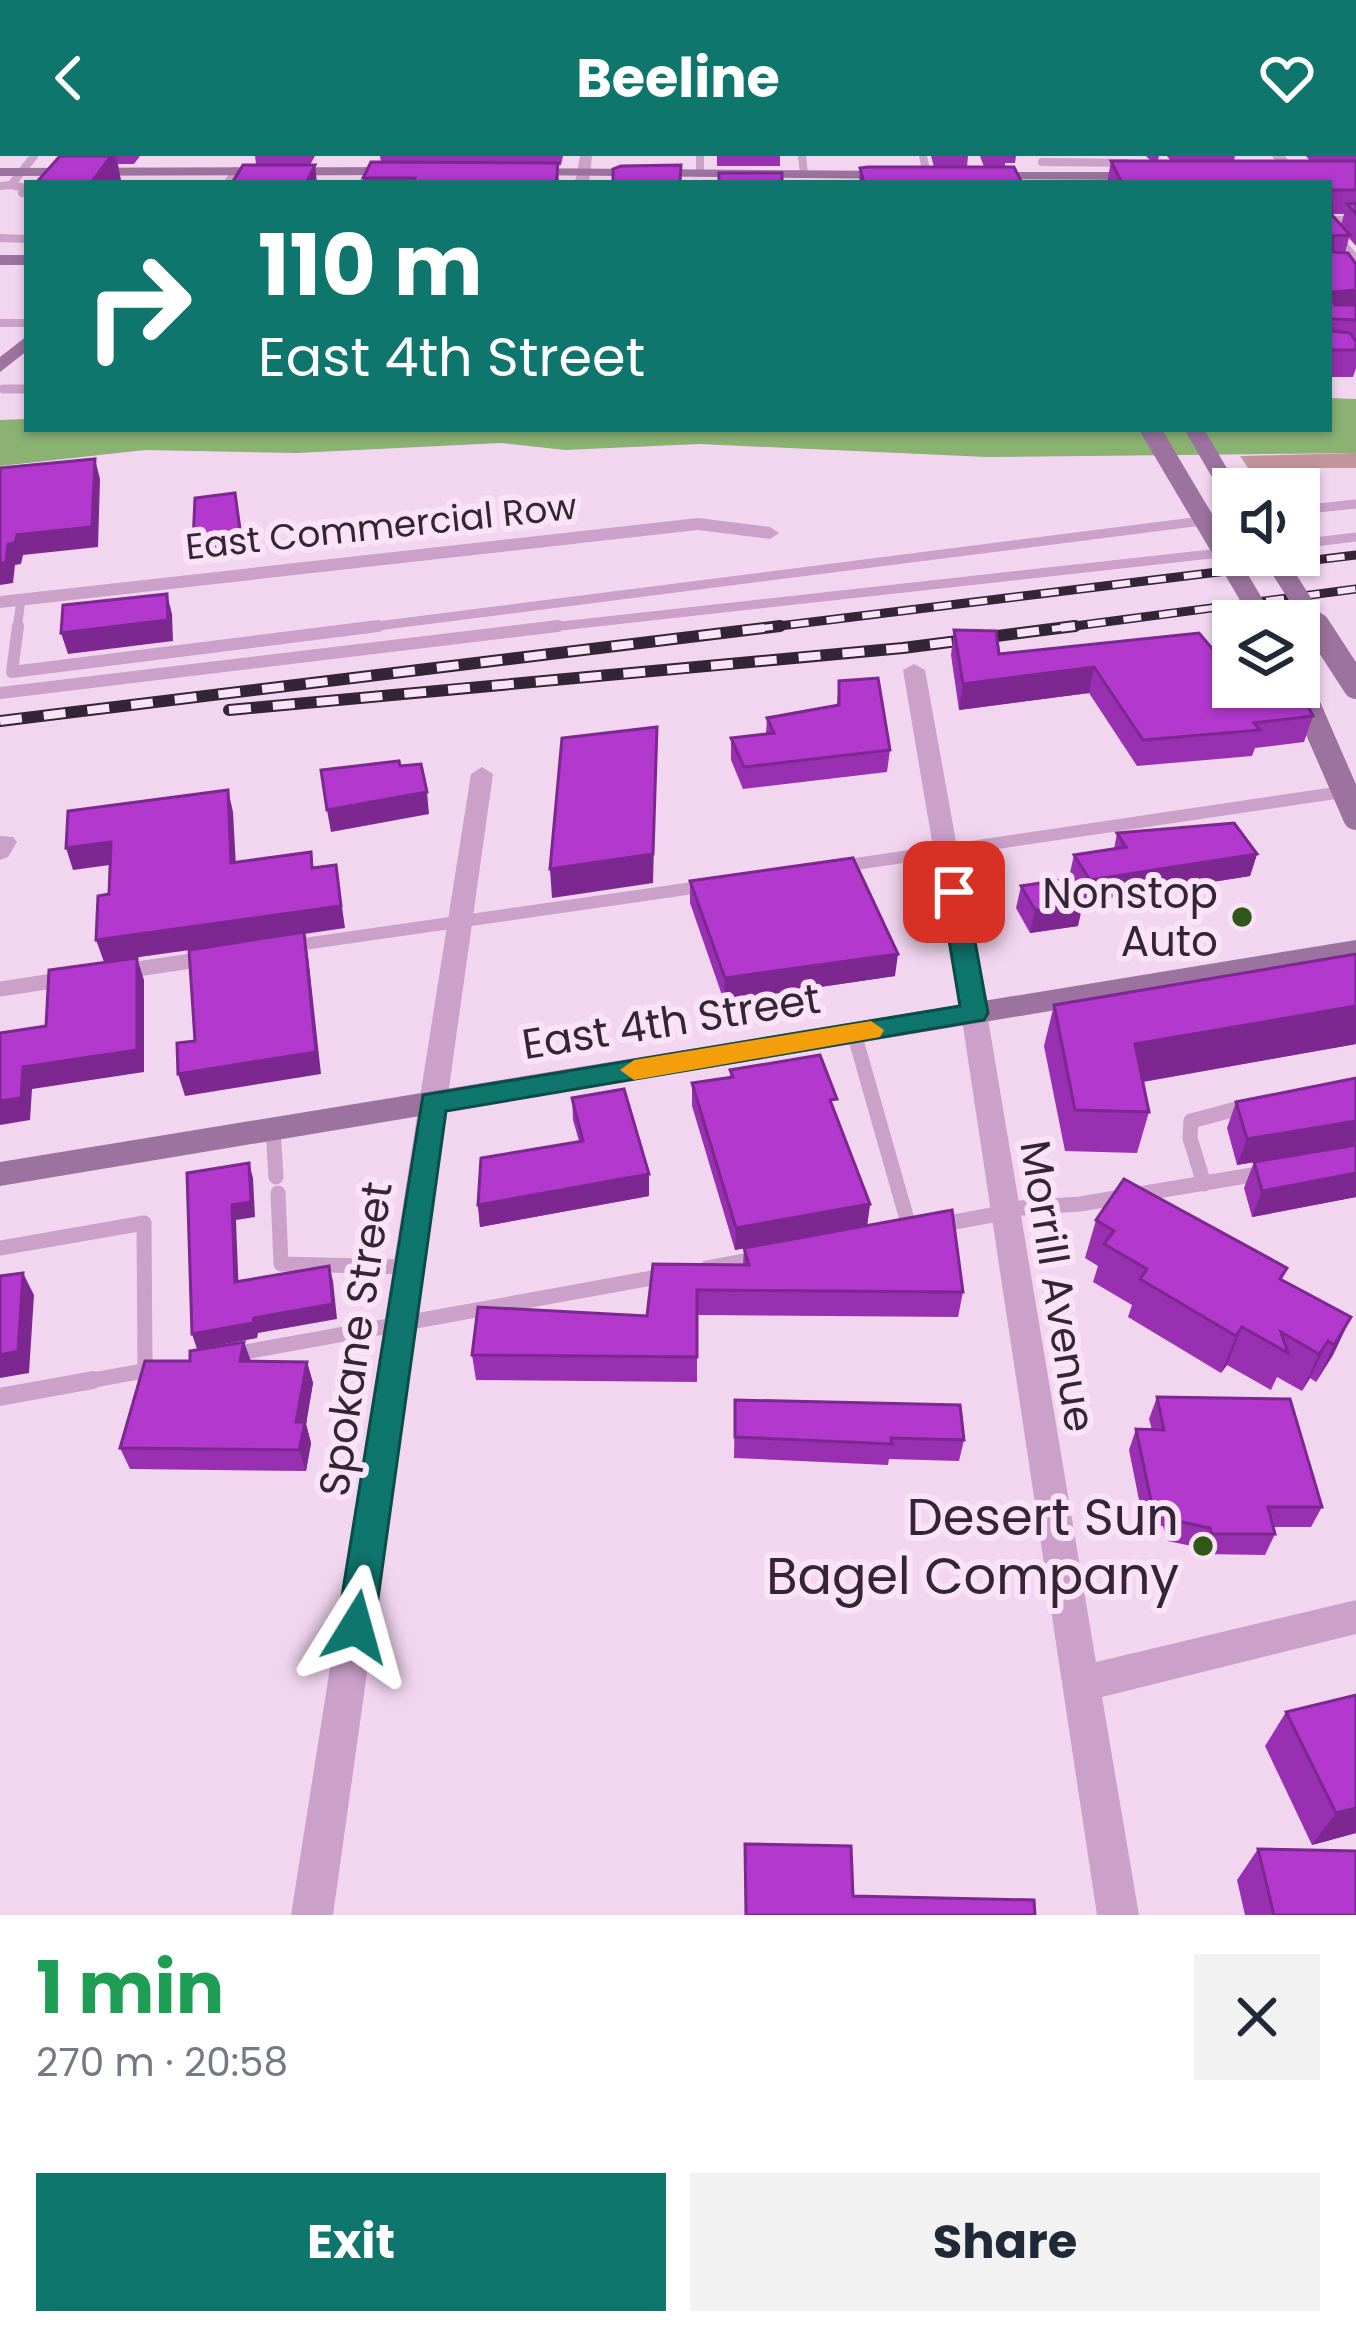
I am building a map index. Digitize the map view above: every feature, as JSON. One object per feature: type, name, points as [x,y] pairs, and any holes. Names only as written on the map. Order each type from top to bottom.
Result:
[{"type":"main road","points":[[154,177],[170,156]]},
{"type":"main road","points":[[495,171],[941,175],[1045,169],[1171,176]]},
{"type":"main road","points":[[10,176],[59,171],[154,177],[429,171]]},
{"type":"main road","points":[[1273,176],[1301,179]]},
{"type":"main road","points":[[1152,432],[1252,600]]},
{"type":"main road","points":[[1196,432],[1217,468]]},
{"type":"main road","points":[[1285,576],[1356,686]]},
{"type":"main road","points":[[1309,708],[1356,817]]},
{"type":"main road","name":"East 4th Street","points":[[0,1174],[1356,950]]},
{"type":"street","points":[[1279,156],[1301,179]]},
{"type":"street","points":[[1332,228],[1356,266]]},
{"type":"street","name":"East Commercial Row","points":[[10,601],[698,524],[770,533]]},
{"type":"street","name":"Morrill Avenue","points":[[914,670],[974,1013],[1118,1915]]},
{"type":"street","name":"Spokane Street","points":[[312,1915],[482,774]]},
{"type":"street","points":[[1078,1685],[1356,1616]]},
{"type":"lane","points":[[0,186],[34,156]]},
{"type":"lane","points":[[59,171],[71,156]]},
{"type":"lane","points":[[802,156],[804,174]]},
{"type":"lane","points":[[923,156],[941,175]]},
{"type":"lane","points":[[3,389],[24,389]]},
{"type":"lane","points":[[1320,508],[1356,504]]},
{"type":"lane","points":[[10,601],[12,672],[1212,520]]},
{"type":"lane","points":[[1320,541],[1356,537]]},
{"type":"lane","points":[[0,693],[770,600],[903,592],[1212,555]]},
{"type":"lane","points":[[815,870],[1356,790]]},
{"type":"lane","points":[[284,947],[722,884]]},
{"type":"lane","points":[[118,971],[237,954]]},
{"type":"lane","points":[[0,988],[71,978]]},
{"type":"lane","points":[[854,1033],[910,1230]]},
{"type":"lane","points":[[1204,1184],[1190,1138],[1191,1121],[1260,1103]]},
{"type":"lane","points":[[273,1129],[281,1264],[409,1267]]},
{"type":"lane","points":[[887,1235],[1002,1211],[1079,1204],[1273,1172]]},
{"type":"lane","points":[[0,1248],[144,1223],[146,1370]]},
{"type":"lane","points":[[215,1358],[770,1256]]},
{"type":"lane","points":[[0,1397],[178,1365]]},
{"type":"shaded area","points":[[1332,398],[1356,399],[1356,453],[987,457],[700,444],[565,450],[501,443],[296,453],[145,450],[0,466],[0,420],[24,419],[24,432],[1332,432]]},
{"type":"shaded area","points":[[1356,453],[1356,468],[1248,468],[1240,456]]},
{"type":"building","points":[[60,156],[111,156],[93,180],[39,180]]},
{"type":"building","points":[[1111,161],[1356,161],[1356,190],[1332,190],[1332,180],[1120,180]]},
{"type":"building","points":[[371,162],[558,163],[556,180],[363,178]]},
{"type":"building","points":[[243,165],[315,165],[308,180],[234,180]]},
{"type":"building","points":[[681,165],[680,180],[613,180],[613,169]]},
{"type":"building","points":[[1014,167],[1020,180],[863,180],[860,168]]},
{"type":"building","points":[[719,173],[782,173],[782,180],[719,180]]},
{"type":"building","points":[[1332,215],[1350,235],[1332,236]]},
{"type":"building","points":[[1332,236],[1333,252],[1348,253],[1356,264],[1356,290],[1332,292]]},
{"type":"building","points":[[1332,297],[1335,305],[1356,305],[1356,320],[1332,319]]},
{"type":"building","points":[[1332,331],[1350,333],[1356,350],[1332,350]]},
{"type":"building","points":[[95,459],[92,527],[17,535],[15,543],[8,544],[6,563],[0,563],[0,468]]},
{"type":"building","points":[[235,493],[241,537],[193,542],[195,498]]},
{"type":"building","points":[[167,594],[168,620],[61,633],[63,605]]},
{"type":"building","points":[[954,630],[996,631],[999,654],[1199,633],[1212,648],[1212,708],[1309,708],[1313,716],[1254,723],[1260,730],[1143,740],[1094,667],[963,684]]},
{"type":"building","points":[[878,678],[890,750],[744,767],[731,738],[774,733],[767,718],[839,705],[839,681]]},
{"type":"building","points":[[657,727],[653,854],[550,869],[562,738]]},
{"type":"building","points":[[399,761],[400,766],[421,764],[427,792],[327,810],[321,770]]},
{"type":"building","points":[[228,790],[231,863],[311,852],[312,868],[336,865],[341,906],[96,940],[98,896],[109,894],[111,842],[66,848],[68,811]]},
{"type":"building","points":[[1234,823],[1257,854],[1090,880],[1074,855],[1126,847],[1117,833]]},
{"type":"building","points":[[853,858],[898,954],[725,978],[690,881]]},
{"type":"building","points":[[1068,879],[1083,904],[1035,910],[1021,886]]},
{"type":"building","points":[[304,932],[316,1052],[178,1074],[177,1043],[195,1041],[189,950]]},
{"type":"building","points":[[1356,954],[1356,1006],[1135,1044],[1149,1112],[1075,1110],[1054,1005]]},
{"type":"building","points":[[137,958],[137,1050],[23,1067],[21,1098],[0,1101],[0,1033],[46,1026],[49,970]]},
{"type":"building","points":[[820,1055],[837,1099],[830,1100],[870,1204],[736,1228],[692,1083],[733,1077],[730,1070]]},
{"type":"building","points":[[1356,1078],[1356,1121],[1247,1139],[1236,1102]]},
{"type":"building","points":[[624,1089],[649,1174],[478,1205],[481,1158],[583,1141],[572,1098]]},
{"type":"building","points":[[1356,1145],[1356,1173],[1262,1191],[1254,1162]]},
{"type":"building","points":[[249,1163],[251,1202],[232,1205],[235,1282],[329,1266],[333,1304],[192,1334],[187,1173]]},
{"type":"building","points":[[1124,1179],[1287,1268],[1280,1279],[1351,1317],[1334,1345],[1328,1341],[1319,1354],[1281,1332],[1288,1353],[1242,1327],[1236,1336],[1140,1279],[1147,1269],[1104,1244],[1114,1231],[1096,1220]]},
{"type":"building","points":[[952,1210],[963,1292],[697,1290],[697,1357],[472,1355],[478,1307],[647,1316],[653,1264],[749,1265],[744,1248]]},
{"type":"building","points":[[23,1273],[18,1351],[0,1355],[0,1276]]},
{"type":"building","points":[[244,1342],[240,1361],[307,1362],[296,1422],[305,1422],[299,1450],[120,1448],[145,1361],[190,1361],[190,1351]]},
{"type":"building","points":[[1157,1397],[1290,1399],[1322,1507],[1268,1507],[1275,1534],[1212,1534],[1210,1528],[1177,1521],[1171,1505],[1152,1505],[1136,1429],[1164,1430]]},
{"type":"building","points":[[735,1400],[960,1405],[964,1440],[891,1438],[892,1444],[735,1437]]},
{"type":"building","points":[[1356,1695],[1356,1808],[1336,1813],[1286,1712]]},
{"type":"building","points":[[745,1844],[851,1846],[853,1896],[1034,1900],[1035,1915],[746,1915]]},
{"type":"building","points":[[1258,1849],[1356,1851],[1356,1915],[1274,1915]]},
{"type":"railway","points":[[755,629],[1356,555]]},
{"type":"railway","points":[[1068,627],[1356,589]]},
{"type":"railway","points":[[0,721],[780,626]]},
{"type":"railway","points":[[1068,627],[1075,626]]},
{"type":"railway","points":[[229,710],[903,648],[1068,627]]},
{"type":"railway","points":[[1052,629],[1068,627]]},
{"type":"slow traffic","points":[[634,1070],[871,1030]]},
{"type":"place","name":"Nonstop Auto","points":[[1242,917]]},
{"type":"place","name":"Desert Sun Bagel Company","points":[[1203,1546]]},
{"type":"route","points":[[356,1627],[433,1103],[974,1013],[954,892]]}]
